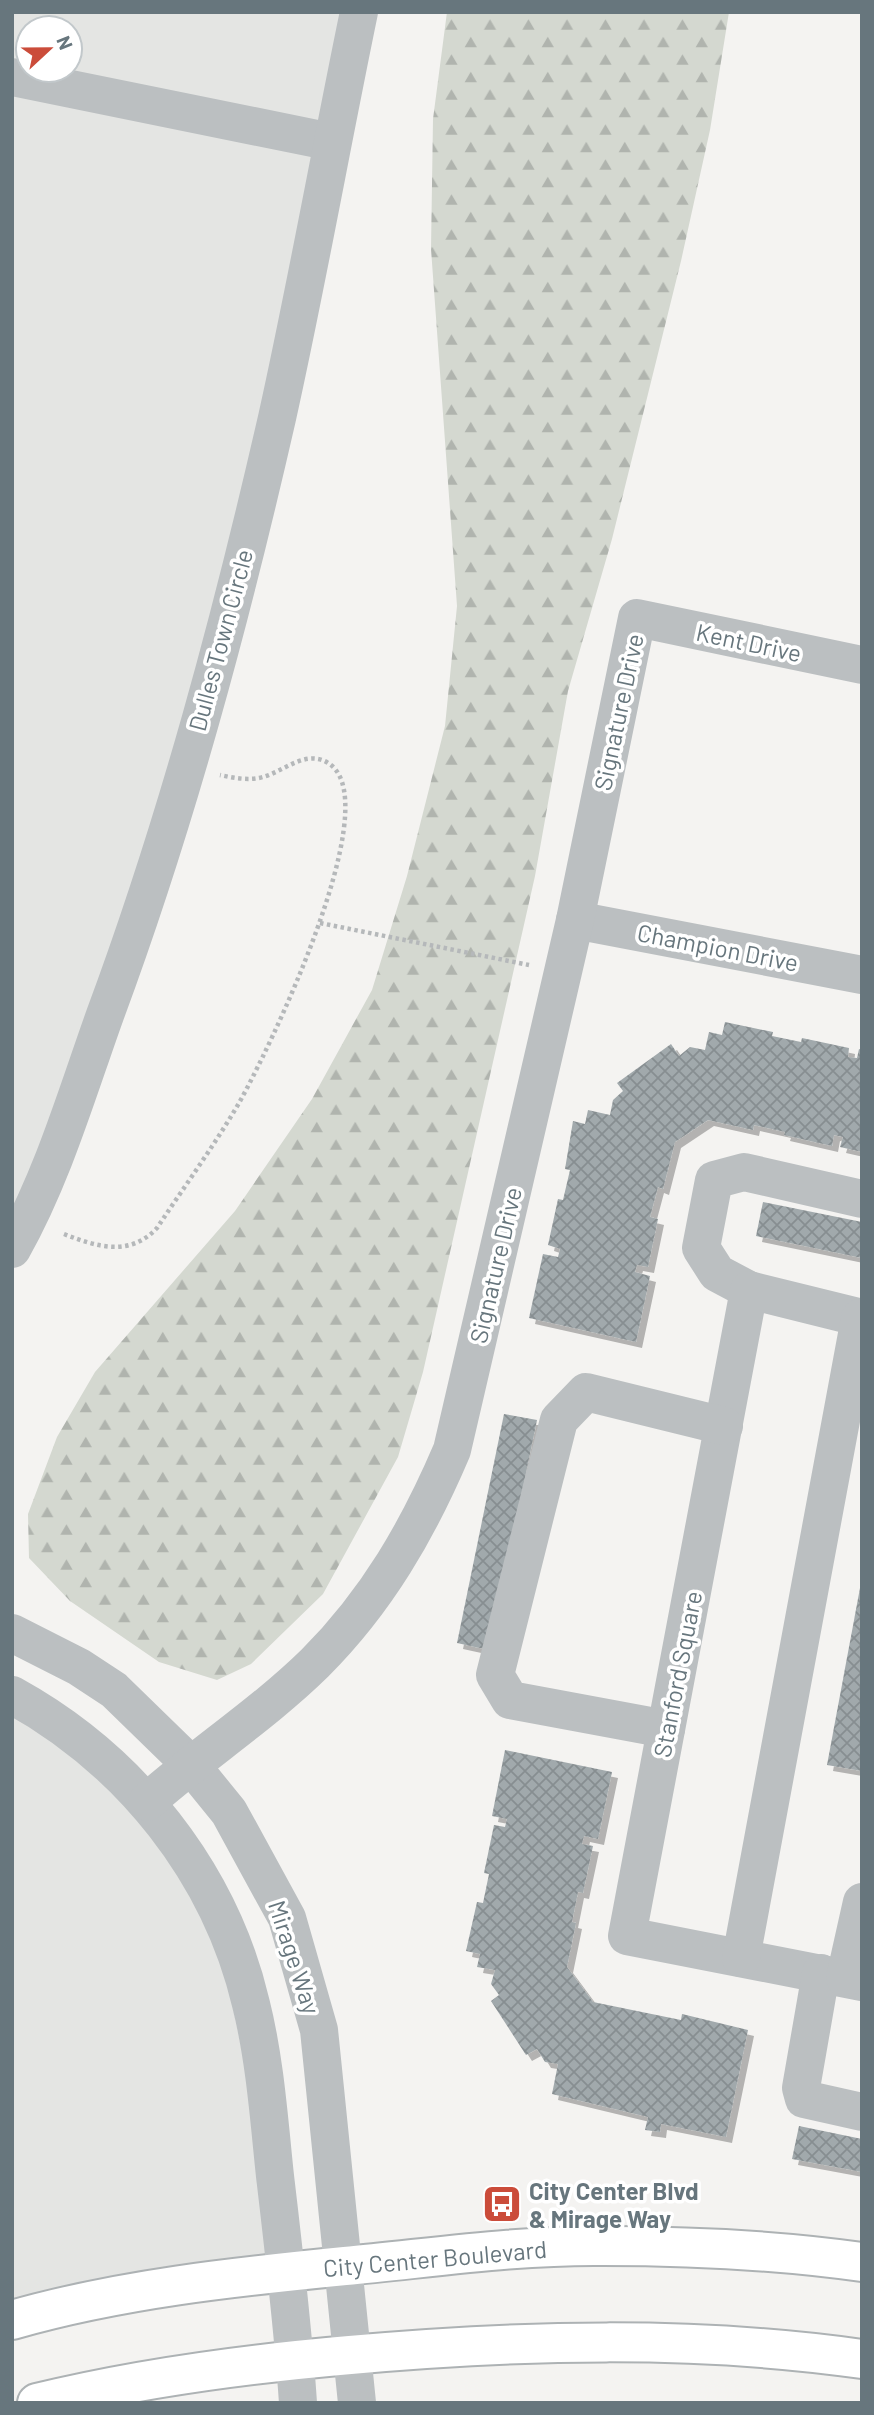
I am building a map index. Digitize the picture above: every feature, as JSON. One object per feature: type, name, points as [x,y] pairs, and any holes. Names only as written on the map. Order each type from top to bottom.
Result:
[{"type":"main road","name":"City Center Boulevard","points":[[12,2320],[54,2308],[209,2280],[465,2253],[602,2245],[721,2249],[862,2262]]},
{"type":"main road","points":[[37,2403],[170,2376],[295,2360],[432,2347],[591,2342],[711,2345],[862,2359]]},
{"type":"street","name":"Dulles Town Circle","points":[[12,1249],[26,1224],[58,1147],[117,983],[185,768],[277,418],[359,12]]},
{"type":"street","points":[[12,76],[332,142]]},
{"type":"street","name":"Kent Drive","points":[[637,618],[862,666]]},
{"type":"street","name":"Signature Drive","points":[[147,1802],[314,1664],[358,1617],[398,1562],[429,1504],[452,1450],[575,920],[637,618]]},
{"type":"street","name":"Champion Drive","points":[[575,920],[862,975]]},
{"type":"street","points":[[741,1958],[861,1318],[750,1290],[717,1273],[701,1248],[714,1180],[744,1172],[862,1199]]},
{"type":"street","name":"Stanford Square","points":[[750,1290],[627,1936],[843,1978]]},
{"type":"street","points":[[666,1729],[510,1700],[495,1675],[559,1420],[586,1392],[724,1426]]},
{"type":"street","name":"Mirage Way","points":[[12,1633],[79,1667],[114,1690],[190,1764],[229,1812],[259,1862],[287,1918],[305,1974],[318,2030],[357,2403]]},
{"type":"street","points":[[12,1695],[69,1730],[120,1773],[147,1802],[183,1849],[210,1894],[234,1947],[251,2003],[263,2067],[298,2403]]},
{"type":"street","points":[[862,1902],[843,1978],[801,2088],[804,2099],[862,2112]]},
{"type":"path","points":[[64,1234],[104,1246],[124,1248],[147,1240],[157,1228],[238,1104],[286,1009],[320,923],[338,862],[346,805],[340,779],[332,765],[313,758],[297,760],[278,772],[259,779],[237,779],[185,768]]},
{"type":"path","points":[[320,923],[526,965]]},
{"type":"shaded area","points":[[12,12],[359,12],[254,510],[12,1249]]},
{"type":"shaded area","points":[[12,1695],[34,1707],[210,1894],[286,2270],[12,2320]]},
{"type":"green space","points":[[447,12],[729,12],[710,130],[681,261],[612,539],[568,691],[535,876],[423,1372],[398,1457],[323,1594],[251,1664],[217,1680],[159,1662],[70,1601],[29,1558],[28,1514],[57,1437],[95,1372],[235,1211],[312,1099],[372,990],[407,876],[445,726],[457,606],[431,249],[433,119]]},
{"type":"building","points":[[725,1022],[773,1032],[772,1036],[801,1042],[802,1038],[849,1048],[848,1057],[857,1058],[859,1049],[862,1050],[862,1152],[840,1147],[843,1137],[834,1135],[832,1146],[754,1125],[753,1130],[708,1120],[675,1142],[663,1189],[658,1187],[650,1217],[658,1219],[648,1267],[637,1265],[635,1272],[650,1276],[636,1342],[529,1318],[543,1254],[558,1257],[560,1249],[548,1245],[558,1199],[563,1200],[570,1170],[565,1169],[573,1121],[585,1124],[588,1110],[610,1115],[613,1100],[623,1091],[617,1083],[671,1044],[679,1056],[690,1047],[705,1050],[709,1032],[722,1035]]},
{"type":"building","points":[[763,1202],[862,1222],[862,1258],[756,1236]]},
{"type":"building","points":[[504,1414],[537,1420],[489,1650],[457,1643]]},
{"type":"building","points":[[862,1588],[862,1771],[827,1765]]},
{"type":"building","points":[[505,1750],[612,1772],[598,1839],[584,1836],[582,1844],[593,1846],[583,1893],[578,1892],[572,1922],[576,1923],[567,1967],[593,2002],[681,2020],[682,2014],[748,2030],[726,2137],[661,2124],[660,2132],[645,2130],[648,2117],[552,2094],[558,2064],[545,2062],[537,2049],[526,2055],[491,2001],[499,1995],[491,1984],[495,1970],[477,1967],[480,1954],[466,1951],[477,1902],[483,1903],[489,1874],[484,1873],[494,1825],[505,1827],[507,1819],[492,1816]]},
{"type":"building","points":[[799,2126],[862,2139],[862,2172],[792,2159]]},
{"type":"place","name":"City Center Blvd & Mirage Way","points":[[502,2204]]}]
